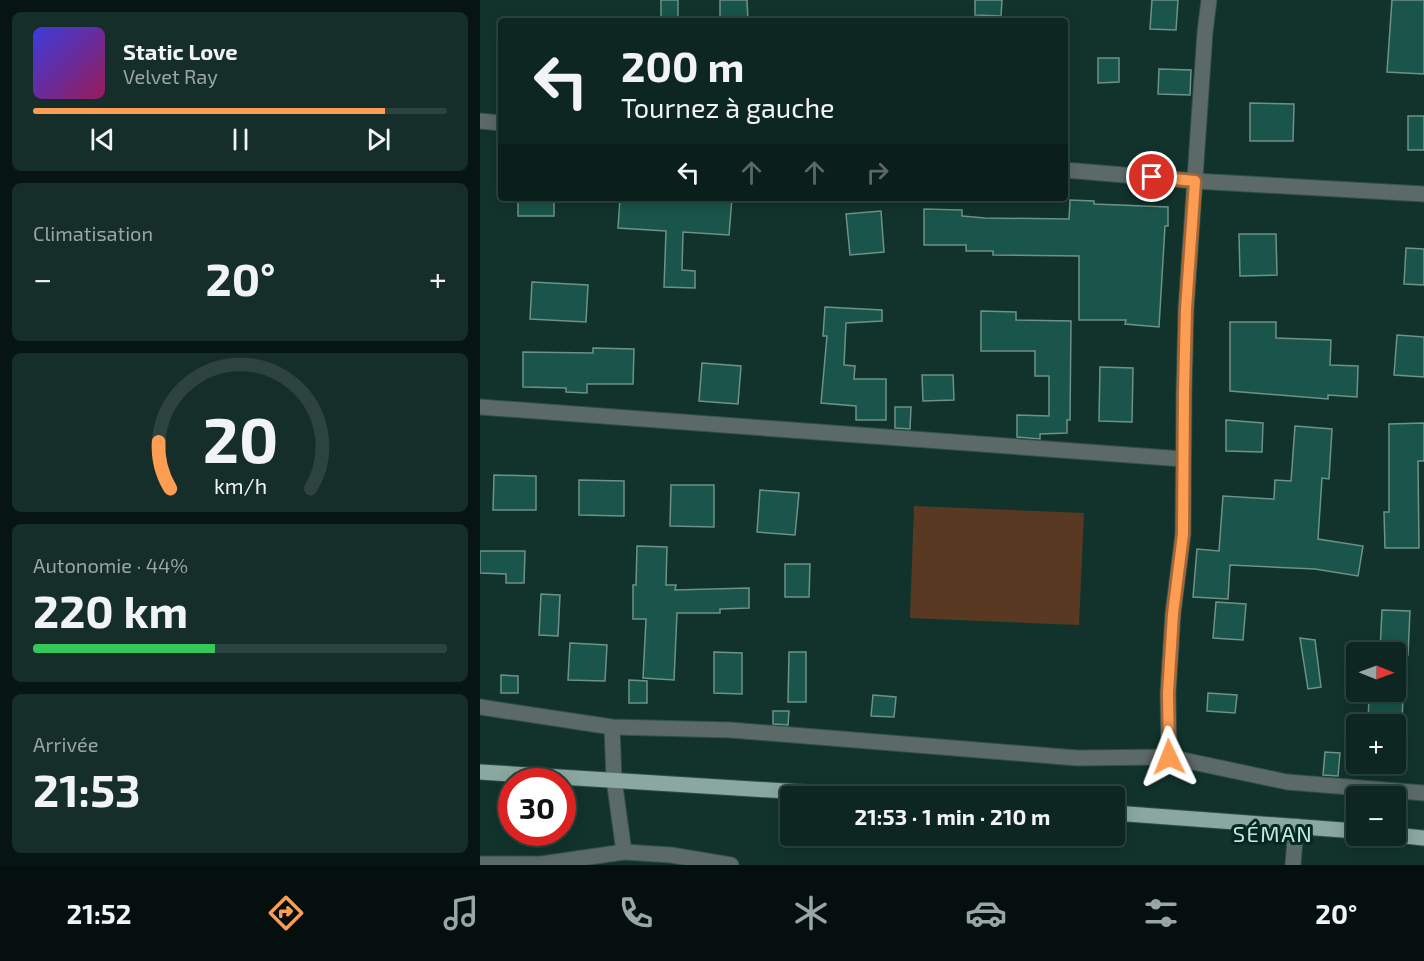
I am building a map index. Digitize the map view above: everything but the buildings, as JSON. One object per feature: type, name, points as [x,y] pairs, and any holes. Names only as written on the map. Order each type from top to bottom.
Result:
[{"type":"main road","points":[[480,772],[780,790]]},
{"type":"main road","points":[[1125,814],[1346,830]]},
{"type":"main road","points":[[1406,836],[1424,838]]},
{"type":"street","points":[[1169,757],[1168,693],[1173,614],[1183,534],[1186,309],[1209,0]]},
{"type":"street","points":[[480,121],[498,123]]},
{"type":"street","points":[[1068,171],[1424,194]]},
{"type":"street","points":[[480,406],[1184,459]]},
{"type":"street","points":[[480,706],[612,727],[731,730],[1077,758],[1169,757],[1287,782],[1424,793]]},
{"type":"street","points":[[612,727],[614,779],[624,852]]},
{"type":"street","points":[[1293,865],[1296,826]]},
{"type":"street","points":[[480,864],[541,864],[624,852],[671,855],[731,865]]},
{"type":"shaded area","points":[[914,506],[1084,513],[1079,625],[910,618]]},
{"type":"district","name":"SÉMAN","points":[[1273,833]]},
{"type":"route","points":[[1152,177],[1195,181],[1186,309],[1183,534],[1173,614],[1168,693],[1169,757]]}]
